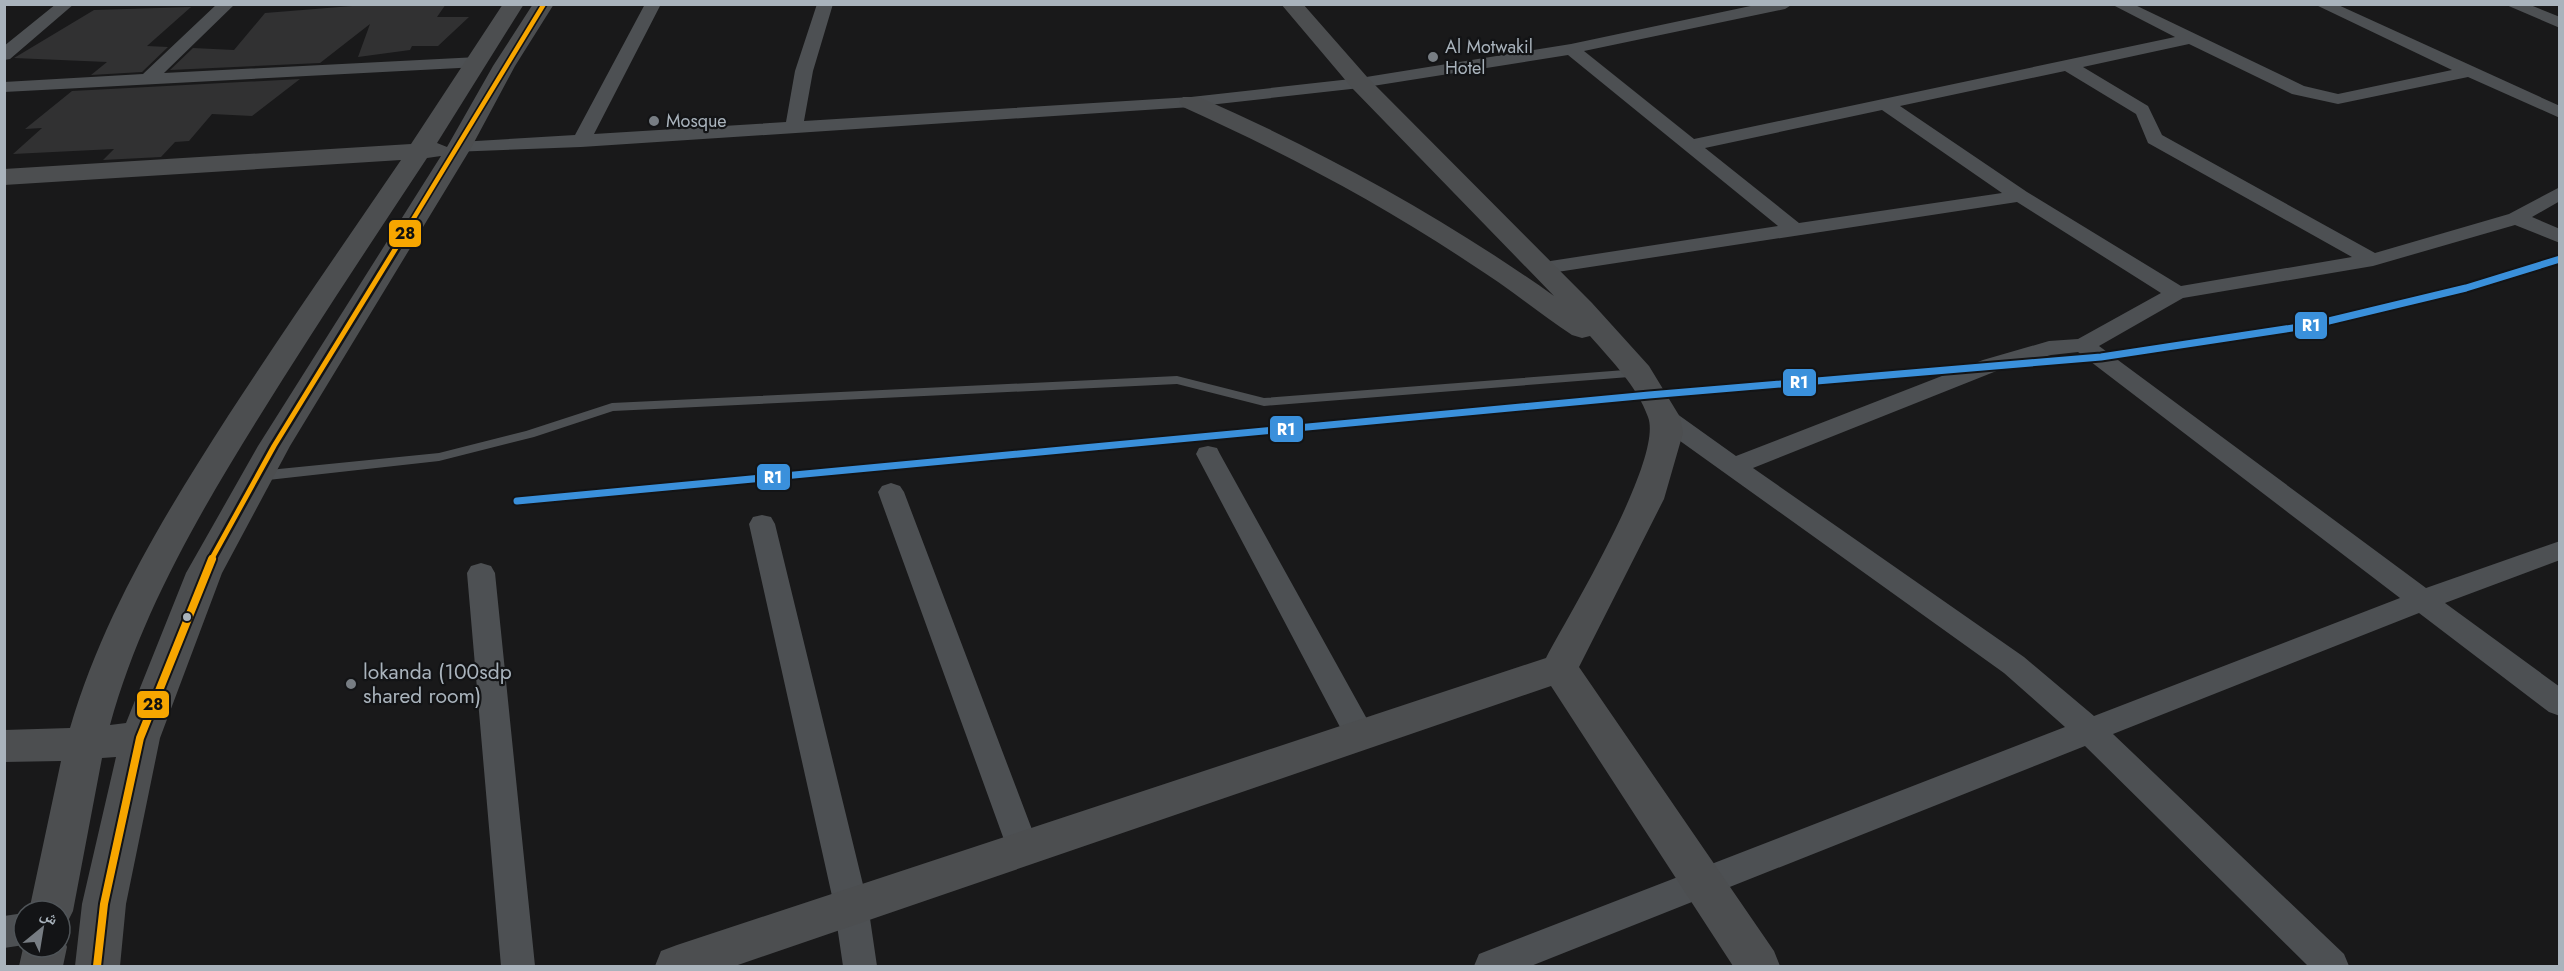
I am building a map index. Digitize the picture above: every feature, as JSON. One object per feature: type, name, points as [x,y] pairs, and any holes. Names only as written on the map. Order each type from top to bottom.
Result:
[{"type":"street","points":[[4,55],[66,4]]},
{"type":"street","points":[[148,79],[227,4]]},
{"type":"street","points":[[53,899],[67,814],[84,744],[114,656],[140,596],[199,486],[222,449],[336,272],[420,151],[514,4]]},
{"type":"street","points":[[97,966],[104,904],[140,738],[204,573],[274,446],[342,333],[459,148],[504,66],[544,4]]},
{"type":"street","points":[[581,141],[653,4]]},
{"type":"street","points":[[794,127],[804,71],[825,4]]},
{"type":"street","points":[[1291,4],[1360,83],[1544,268],[1627,362],[1664,417],[2014,665],[2091,732],[2332,966]]},
{"type":"street","points":[[4,177],[1191,102],[1360,83],[1571,48],[1785,4]]},
{"type":"street","points":[[2119,4],[2298,90],[2327,98],[2338,99],[2469,72]]},
{"type":"street","points":[[2322,4],[2559,113]]},
{"type":"street","points":[[2512,4],[2559,23]]},
{"type":"street","points":[[1693,145],[2189,39]]},
{"type":"street","points":[[1571,48],[1795,230]]},
{"type":"street","points":[[5,87],[478,62]]},
{"type":"street","points":[[2068,65],[2142,110],[2148,118],[2150,131],[2155,139],[2373,260]]},
{"type":"street","points":[[1191,102],[1307,156],[1411,215],[1482,258],[1627,362]]},
{"type":"street","points":[[1886,105],[2020,196],[2177,293]]},
{"type":"street","points":[[1734,466],[1991,365],[2049,348],[2083,345],[2177,293],[2373,260],[2516,218],[2559,193]]},
{"type":"street","points":[[1544,268],[2020,196]]},
{"type":"street","points":[[2516,218],[2559,237]]},
{"type":"street","points":[[2083,345],[2559,704]]},
{"type":"street","points":[[677,966],[851,905],[1361,737],[1559,668],[1647,499],[1667,432],[1664,417]]},
{"type":"street","points":[[222,449],[274,446]]},
{"type":"street","points":[[1208,454],[1361,737]]},
{"type":"street","points":[[891,492],[1023,848]]},
{"type":"street","points":[[762,524],[851,905],[860,966]]},
{"type":"street","points":[[1491,966],[2423,600],[2559,550]]},
{"type":"street","points":[[481,573],[518,966]]},
{"type":"street","points":[[1559,668],[1758,966]]},
{"type":"street","points":[[4,746],[84,744],[140,738]]},
{"type":"lane","points":[[259,476],[438,457],[529,434],[612,407],[1177,380],[1264,402],[1627,362]]},
{"type":"building","points":[[377,4],[446,4],[437,17],[469,17],[438,46],[412,46],[410,50],[358,57],[370,24],[320,63],[170,70],[193,48],[234,50],[265,13]]},
{"type":"building","points":[[191,7],[147,46],[168,47],[142,72],[91,75],[107,62],[14,58],[94,10]]},
{"type":"building","points":[[300,79],[252,116],[212,114],[189,141],[175,142],[161,157],[103,160],[114,149],[13,154],[42,128],[25,129],[72,91]]},
{"type":"transit line","name":"28","points":[[97,966],[104,904],[140,738],[204,573],[274,446],[342,333],[459,148],[504,66],[544,4]]},
{"type":"transit line","name":"R1","points":[[517,501],[1649,395],[2101,357],[2312,325],[2466,288],[2560,259]]},
{"type":"place","name":"Al Motwakil Hotel","points":[[1433,57]]},
{"type":"place","name":"Mosque","points":[[654,121]]},
{"type":"place","name":"lokanda (100sdp shared room)","points":[[351,684]]}]
